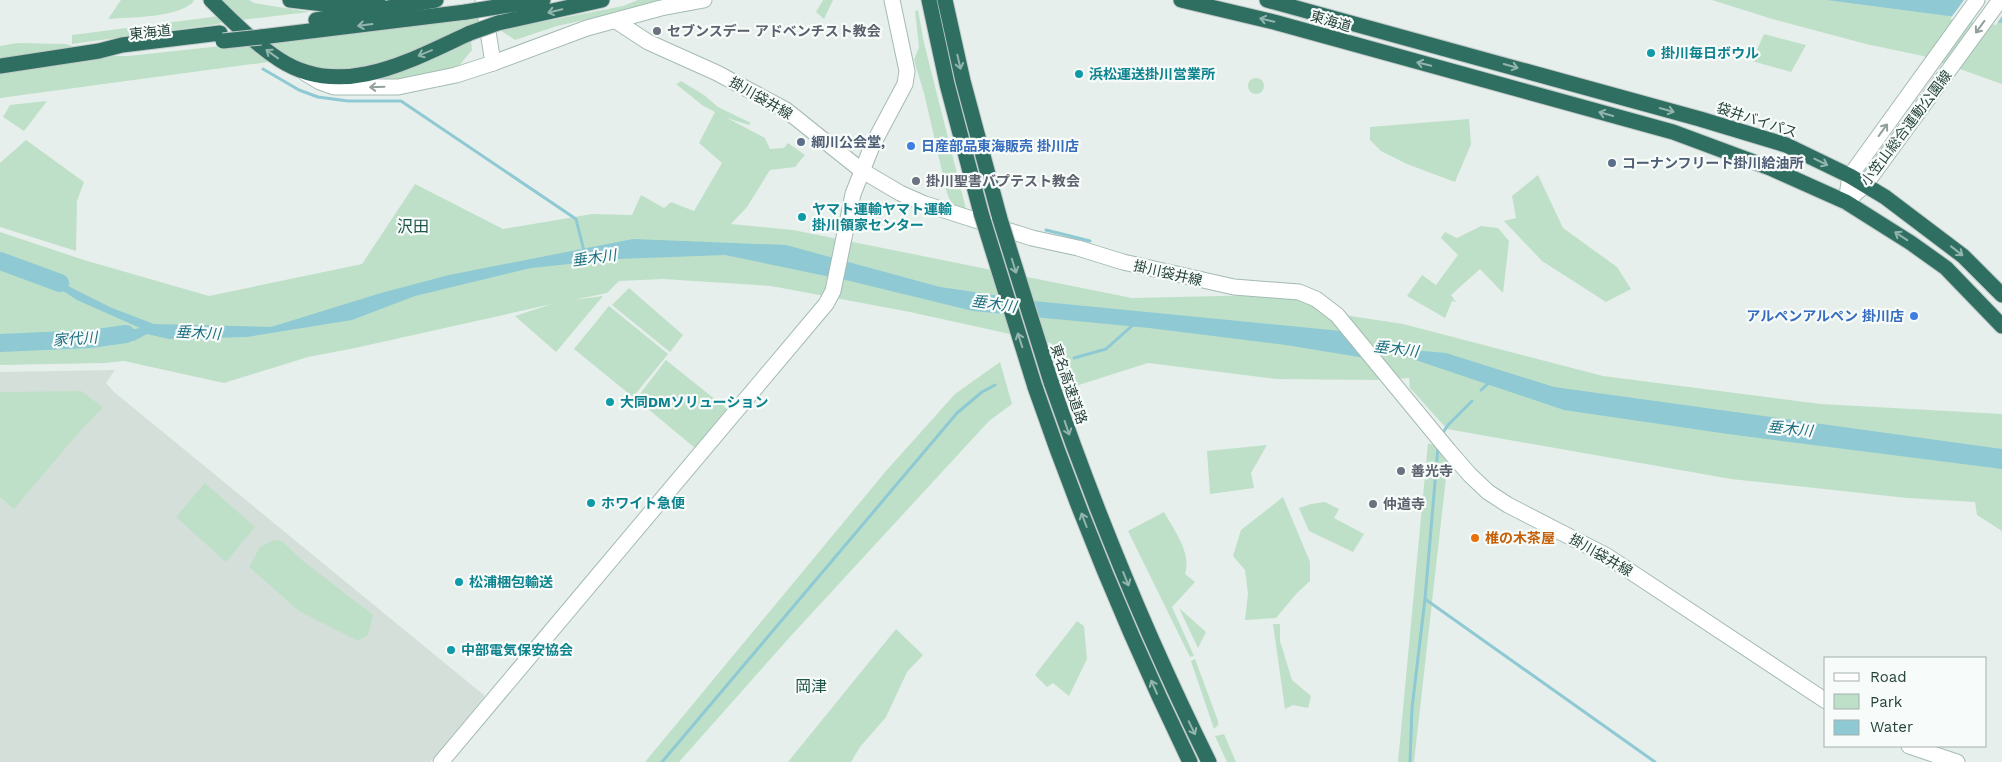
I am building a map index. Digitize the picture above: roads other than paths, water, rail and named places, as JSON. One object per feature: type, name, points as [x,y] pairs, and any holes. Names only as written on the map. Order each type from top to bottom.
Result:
[{"type":"highway","points":[[211,0],[267,51],[281,60],[301,71],[323,76],[348,78],[370,74],[398,65],[470,33],[498,23],[602,0]]},
{"type":"highway","points":[[290,0],[324,4],[429,1]]},
{"type":"highway","name":"東海道","points":[[0,66],[99,51],[122,45],[466,12],[490,4],[543,0]]},
{"type":"highway","points":[[929,0],[981,213],[1035,387],[1068,477],[1120,607],[1155,690],[1190,762]]},
{"type":"highway","name":"東海道","points":[[1182,0],[1274,22],[1673,132],[1770,168],[1846,202]]},
{"type":"highway","name":"東海道","points":[[1267,0],[1464,53]]},
{"type":"highway","name":"東海道","points":[[258,33],[429,1]]},
{"type":"highway","name":"東名高速道路","points":[[947,8],[1000,219],[1051,382],[1102,522],[1138,609],[1209,762]]},
{"type":"highway","name":"袋井バイパス","points":[[1464,53],[1786,144],[1850,176],[1885,197],[1963,256],[2002,294]]},
{"type":"highway","points":[[1846,202],[1911,242],[1946,268],[2002,326]]},
{"type":"main road","points":[[301,71],[320,82],[334,87],[398,87],[456,75],[587,28],[661,8],[704,0]]},
{"type":"main road","points":[[441,762],[826,304],[833,291],[853,194],[861,170],[905,84],[907,71],[892,0]]},
{"type":"main road","name":"小笠山総合運動公園線","points":[[1846,202],[1850,176],[1977,0]]},
{"type":"main road","name":"小笠山総合運動公園線","points":[[1846,202],[1865,185],[2000,0]]},
{"type":"main road","points":[[490,4],[493,63]]},
{"type":"main road","name":"掛川袋井線","points":[[616,21],[648,42],[717,73],[786,110],[861,170],[900,193],[925,204],[1023,235],[1078,248],[1124,262],[1234,287],[1299,292],[1316,299],[1337,314],[1470,475],[1501,500],[1607,556],[1824,700]]},
{"type":"main road","points":[[1912,747],[1956,762]]},
{"type":"water","points":[[1827,0],[1984,0],[2002,2],[2002,23]]},
{"type":"water","points":[[633,239],[786,245],[940,287],[1034,301],[1341,331],[1365,358],[1286,345],[1149,328],[973,311],[850,281],[725,255],[617,259],[531,268],[415,296],[352,320],[247,337],[169,339],[147,334],[134,341],[95,337],[140,328],[77,300],[39,275],[60,282],[112,308],[154,324],[271,327],[381,293],[449,275]]},
{"type":"water","points":[[0,259],[27,270],[0,270]]},
{"type":"water","points":[[1377,347],[1446,353],[1554,387],[2002,449],[2002,469],[1728,434],[1564,410]]},
{"type":"waterway","points":[[263,69],[299,90],[318,97],[348,101],[401,101],[576,219],[584,251]]},
{"type":"waterway","points":[[1046,230],[1090,241]]},
{"type":"waterway","name":"垂木川","points":[[0,261],[60,283]]},
{"type":"waterway","points":[[1074,358],[1106,349],[1133,325]]},
{"type":"waterway","name":"家代川","points":[[0,343],[90,339],[126,334]]},
{"type":"waterway","points":[[1481,390],[1490,382]]},
{"type":"waterway","points":[[662,762],[957,413],[982,392],[995,385]]},
{"type":"waterway","points":[[1442,434],[1448,425],[1472,401]]},
{"type":"waterway","points":[[1410,762],[1412,708],[1425,599],[1438,447]]},
{"type":"waterway","points":[[1425,599],[1655,762]]},
{"type":"place","name":"セブンスデー アドベンチスト教会","points":[[657,31]]},
{"type":"place","name":"掛川毎日ボウル","points":[[1651,53]]},
{"type":"place","name":"浜松運送掛川営業所","points":[[1079,74]]},
{"type":"place","name":"綱川公会堂,","points":[[801,142]]},
{"type":"place","name":"日産部品東海販売 掛川店","points":[[911,146]]},
{"type":"place","name":"コーナンフリート掛川給油所","points":[[1612,163]]},
{"type":"place","name":"掛川聖書バプテスト教会","points":[[916,181]]},
{"type":"place","name":"ヤマト運輸ヤマト運輸 掛川領家センター","points":[[802,217]]},
{"type":"place","name":"アルペンアルペン 掛川店","points":[[1914,316]]},
{"type":"place","name":"大同DMソリューション","points":[[610,402]]},
{"type":"place","name":"善光寺","points":[[1401,471]]},
{"type":"place","name":"ホワイト急便","points":[[591,503]]},
{"type":"place","name":"仲道寺","points":[[1373,504]]},
{"type":"place","name":"椎の木茶屋","points":[[1475,538]]},
{"type":"place","name":"松浦梱包輸送","points":[[459,582]]},
{"type":"place","name":"中部電気保安協会","points":[[451,650]]},
{"type":"district","name":"沢田","points":[[413,226]]},
{"type":"district","name":"岡津","points":[[811,686]]}]
